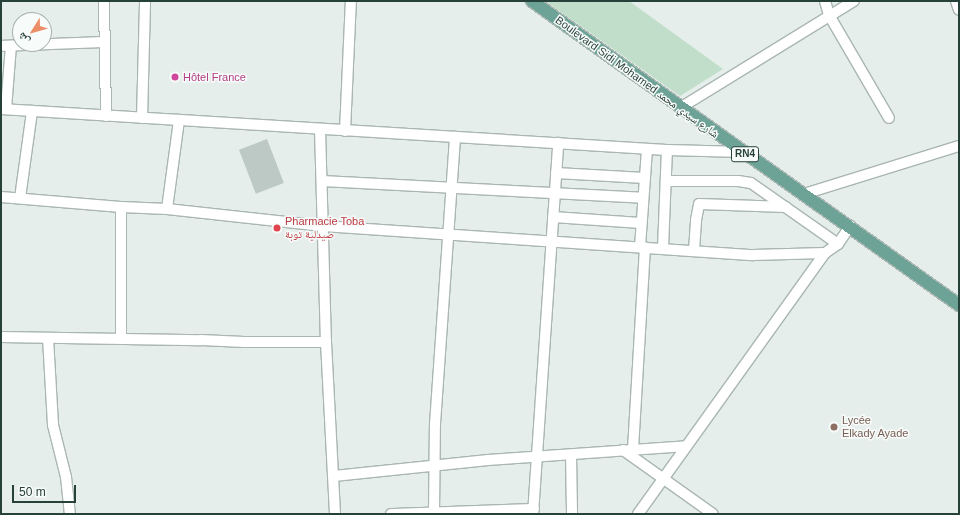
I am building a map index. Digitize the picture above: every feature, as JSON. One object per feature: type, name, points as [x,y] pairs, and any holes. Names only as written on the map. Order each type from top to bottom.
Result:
[{"type":"main road","name":"Boulevard Sidi Mohamed شارع سيدي محمد","points":[[532,1],[680,108],[850,226],[959,305]]},
{"type":"street","points":[[104,1],[106,116]]},
{"type":"street","points":[[142,118],[145,1]]},
{"type":"street","points":[[345,131],[351,1]]},
{"type":"street","points":[[825,1],[829,15],[889,118]]},
{"type":"street","points":[[680,108],[854,1]]},
{"type":"street","points":[[956,1],[959,10]]},
{"type":"street","points":[[105,42],[6,46],[3,109],[647,149],[743,152]]},
{"type":"street","points":[[20,198],[32,111]]},
{"type":"street","points":[[167,209],[179,120]]},
{"type":"street","points":[[320,129],[326,342],[335,514]]},
{"type":"street","points":[[434,513],[433,465],[435,424],[455,137]]},
{"type":"street","points":[[391,514],[534,511],[536,456],[558,143]]},
{"type":"street","points":[[804,194],[959,146]]},
{"type":"street","points":[[628,450],[642,247],[641,223],[647,149]]},
{"type":"street","points":[[662,248],[667,150]]},
{"type":"street","points":[[556,173],[645,178]]},
{"type":"street","points":[[322,181],[643,198]]},
{"type":"street","points":[[666,181],[746,182],[756,186],[838,244]]},
{"type":"street","points":[[1,197],[121,207],[167,209],[323,226],[551,240],[753,255],[825,253]]},
{"type":"street","points":[[694,250],[696,220],[699,204],[786,207]]},
{"type":"street","points":[[121,207],[121,339]]},
{"type":"street","points":[[553,217],[641,223]]},
{"type":"street","points":[[638,514],[825,253],[838,244],[850,226]]},
{"type":"street","points":[[1,337],[244,342],[326,342]]},
{"type":"street","points":[[48,338],[53,425],[66,477],[70,514]]},
{"type":"street","points":[[334,476],[536,456],[571,455],[687,446]]},
{"type":"street","points":[[628,450],[713,514]]},
{"type":"street","points":[[571,455],[572,514]]},
{"type":"green space","points":[[545,1],[629,1],[723,69],[680,96]]},
{"type":"building","points":[[267,139],[284,183],[256,194],[239,150]]},
{"type":"place","name":"Hôtel France","points":[[175,77]]},
{"type":"place","name":"Pharmacie Toba صيدلية توبة","points":[[277,228]]},
{"type":"place","name":"Lycée Elkady Ayade","points":[[834,427]]}]
